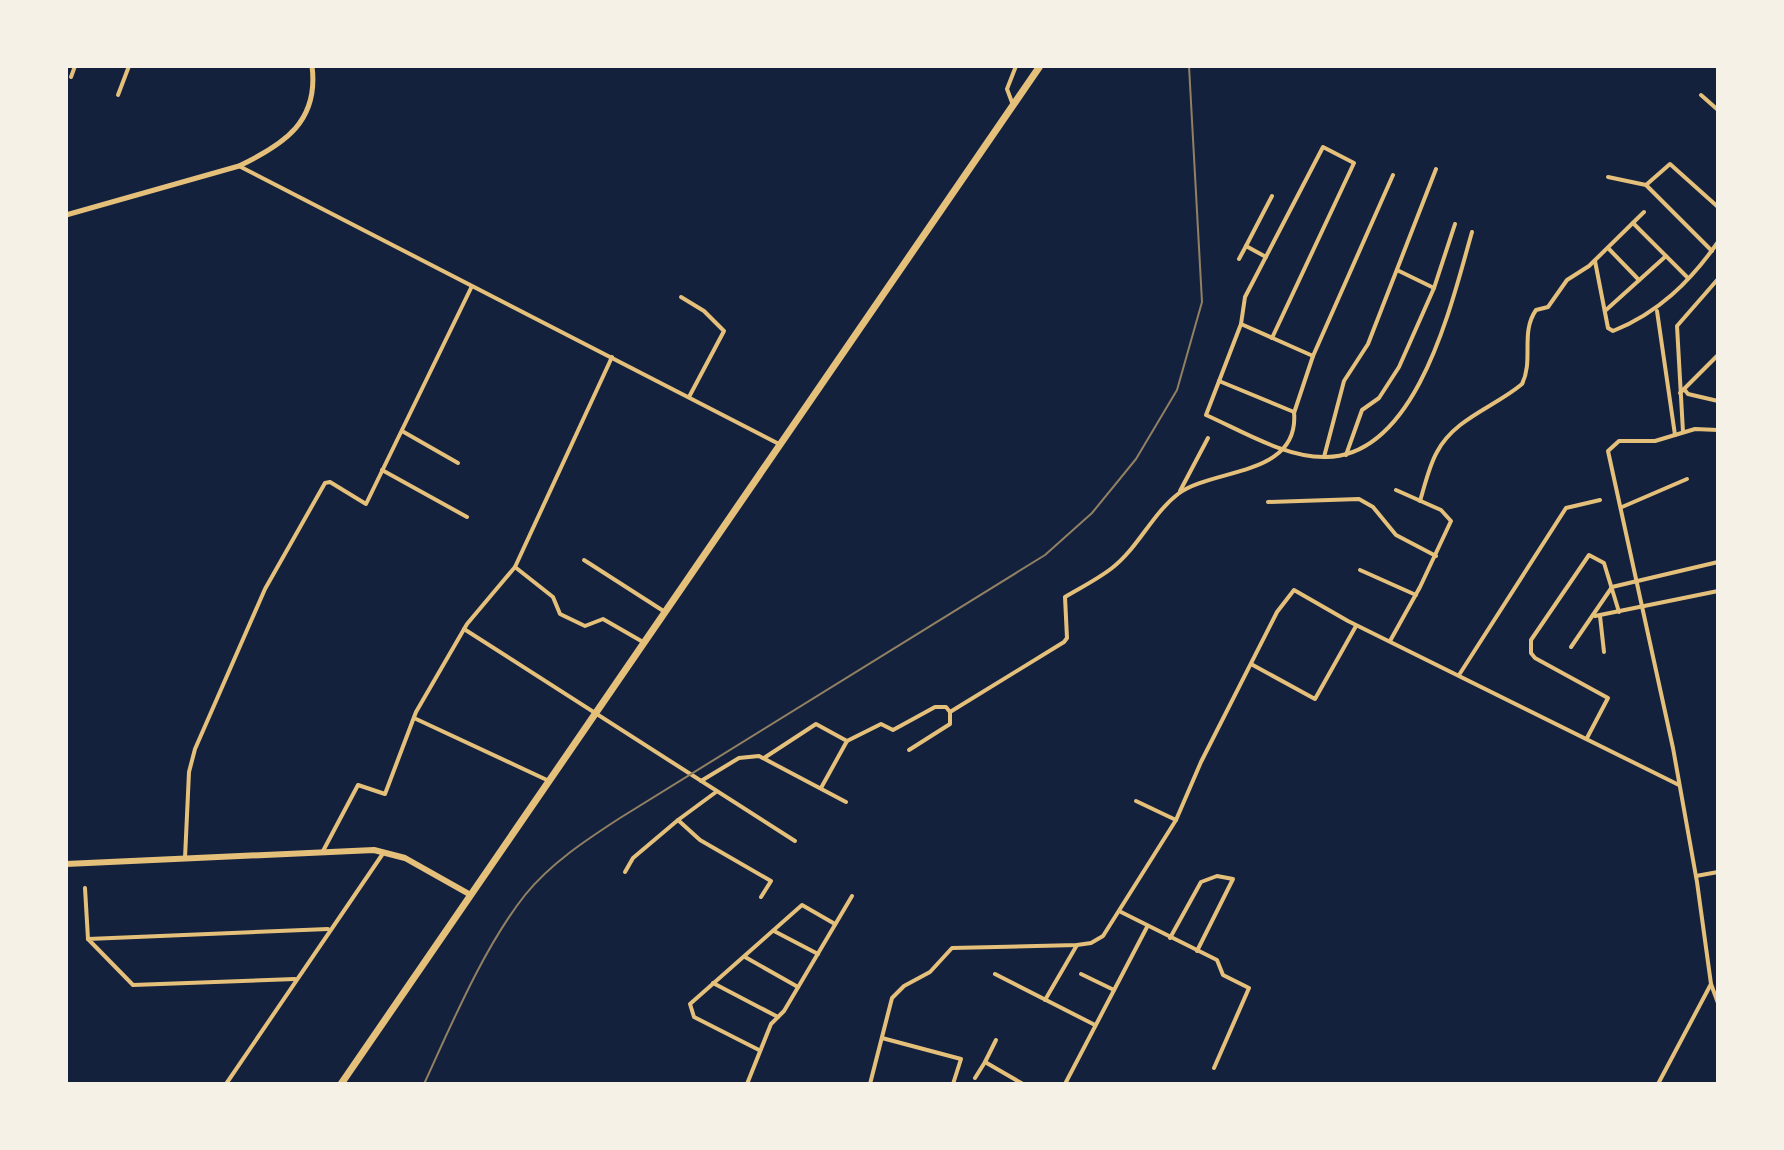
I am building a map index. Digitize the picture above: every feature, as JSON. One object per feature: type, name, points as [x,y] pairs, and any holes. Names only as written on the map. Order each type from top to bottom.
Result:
[{"type":"highway","points":[[341,1084],[1040,66]]},
{"type":"main road","points":[[66,864],[323,851],[384,852],[405,858],[469,894]]},
{"type":"street","points":[[71,77],[75,66]]},
{"type":"street","points":[[118,95],[129,66]]},
{"type":"street","points":[[66,215],[239,166],[295,131],[313,98],[312,67],[305,66]]},
{"type":"street","points":[[1013,105],[1007,89],[1016,66]]},
{"type":"street","points":[[1701,95],[1718,110]]},
{"type":"street","points":[[1272,338],[1354,163],[1323,147],[1245,297],[1241,324],[1206,415],[1282,448],[1324,457],[1357,453],[1385,430],[1418,388],[1447,316],[1472,232]]},
{"type":"street","points":[[1646,185],[1670,164],[1718,207]]},
{"type":"street","points":[[239,166],[779,444]]},
{"type":"street","points":[[1324,457],[1344,381],[1368,344],[1436,169]]},
{"type":"street","points":[[1179,493],[1262,464],[1282,448],[1313,356],[1393,175]]},
{"type":"street","points":[[1608,177],[1646,185],[1712,251]]},
{"type":"street","points":[[1239,259],[1272,196]]},
{"type":"street","points":[[1420,501],[1437,451],[1468,418],[1522,384],[1527,362],[1526,332],[1536,310],[1548,307],[1567,280],[1595,261],[1644,212]]},
{"type":"street","points":[[1633,223],[1689,279]]},
{"type":"street","points":[[1346,455],[1362,410],[1379,398],[1399,367],[1434,288],[1455,224]]},
{"type":"street","points":[[1595,261],[1608,328],[1613,331],[1657,310],[1689,279],[1718,242]]},
{"type":"street","points":[[1246,246],[1266,257]]},
{"type":"street","points":[[1608,248],[1639,280]]},
{"type":"street","points":[[1606,310],[1666,256]]},
{"type":"street","points":[[1397,270],[1434,288]]},
{"type":"street","points":[[1683,432],[1677,326],[1718,279]]},
{"type":"street","points":[[185,858],[189,772],[195,749],[265,589],[322,486],[330,482],[366,504],[471,288]]},
{"type":"street","points":[[681,297],[704,311],[724,331],[689,397]]},
{"type":"street","points":[[1657,310],[1675,435]]},
{"type":"street","points":[[1241,324],[1313,356]]},
{"type":"street","points":[[1682,391],[1718,355]]},
{"type":"street","points":[[323,851],[358,785],[385,794],[414,718],[464,629],[515,567],[612,357]]},
{"type":"street","points":[[1219,381],[1294,413]]},
{"type":"street","points":[[1682,391],[1718,401]]},
{"type":"street","points":[[1718,430],[1683,432],[1655,441],[1619,441],[1610,447],[1609,460],[1622,507],[1679,785],[1711,984],[1718,1003]]},
{"type":"street","points":[[402,431],[458,463]]},
{"type":"street","points":[[950,712],[1064,642],[1067,638],[1065,597],[1114,567],[1179,493],[1208,438]]},
{"type":"street","points":[[382,470],[467,517]]},
{"type":"street","points":[[1622,507],[1687,479]]},
{"type":"street","points":[[1390,641],[1436,556],[1451,521],[1441,510],[1396,490]]},
{"type":"street","points":[[1268,502],[1359,499],[1373,507],[1396,535],[1436,556]]},
{"type":"street","points":[[1459,675],[1566,508],[1600,500]]},
{"type":"street","points":[[1587,738],[1607,703],[1606,694],[1535,658],[1530,647],[1536,631],[1589,555],[1604,563],[1619,612]]},
{"type":"street","points":[[584,560],[665,612]]},
{"type":"street","points":[[1571,647],[1597,616],[1612,587],[1718,562]]},
{"type":"street","points":[[515,567],[553,597],[560,614],[585,626],[603,619],[644,643]]},
{"type":"street","points":[[1360,570],[1416,595]]},
{"type":"street","points":[[870,1084],[892,998],[904,986],[930,972],[952,948],[1077,945],[1097,941],[1121,912],[1176,820],[1201,762],[1277,612],[1294,590],[1357,625],[1679,785]]},
{"type":"street","points":[[1597,616],[1718,591]]},
{"type":"street","points":[[1597,616],[1604,652]]},
{"type":"street","points":[[1251,664],[1315,699],[1357,625]]},
{"type":"street","points":[[464,629],[597,711],[795,841]]},
{"type":"street","points":[[821,788],[847,741],[881,724],[893,730],[940,706],[950,712],[953,720],[950,724],[909,750]]},
{"type":"street","points":[[414,718],[547,780]]},
{"type":"street","points":[[764,758],[814,724],[847,741]]},
{"type":"street","points":[[701,781],[739,758],[750,755],[764,758],[846,802]]},
{"type":"street","points":[[625,872],[633,858],[716,792]]},
{"type":"street","points":[[1136,801],[1176,820]]},
{"type":"street","points":[[678,820],[700,840],[771,881],[761,897]]},
{"type":"street","points":[[226,1084],[328,929],[384,852]]},
{"type":"street","points":[[1696,876],[1718,872]]},
{"type":"street","points":[[1170,938],[1201,882],[1217,876],[1233,879],[1197,951]]},
{"type":"street","points":[[85,888],[88,939],[133,985],[295,979]]},
{"type":"street","points":[[747,1084],[759,1050],[852,896]]},
{"type":"street","points":[[759,1050],[690,1013],[690,1004],[802,905],[835,924]]},
{"type":"street","points":[[1121,912],[1220,963],[1223,975],[1249,988],[1214,1068]]},
{"type":"street","points":[[1065,1084],[1147,927]]},
{"type":"street","points":[[88,939],[328,929]]},
{"type":"street","points":[[774,931],[818,954]]},
{"type":"street","points":[[1045,1000],[1077,945]]},
{"type":"street","points":[[745,957],[798,987]]},
{"type":"street","points":[[995,974],[1095,1025]]},
{"type":"street","points":[[1081,974],[1114,990]]},
{"type":"street","points":[[713,983],[778,1017]]},
{"type":"street","points":[[1658,1084],[1711,984]]},
{"type":"street","points":[[882,1038],[961,1059],[953,1084]]},
{"type":"street","points":[[975,1078],[996,1040]]},
{"type":"street","points":[[985,1062],[1023,1084]]},
{"type":"railway","points":[[424,1084],[496,938],[525,895],[558,862],[620,818],[1045,555],[1092,513],[1136,459],[1177,390],[1202,302],[1189,66]]}]
